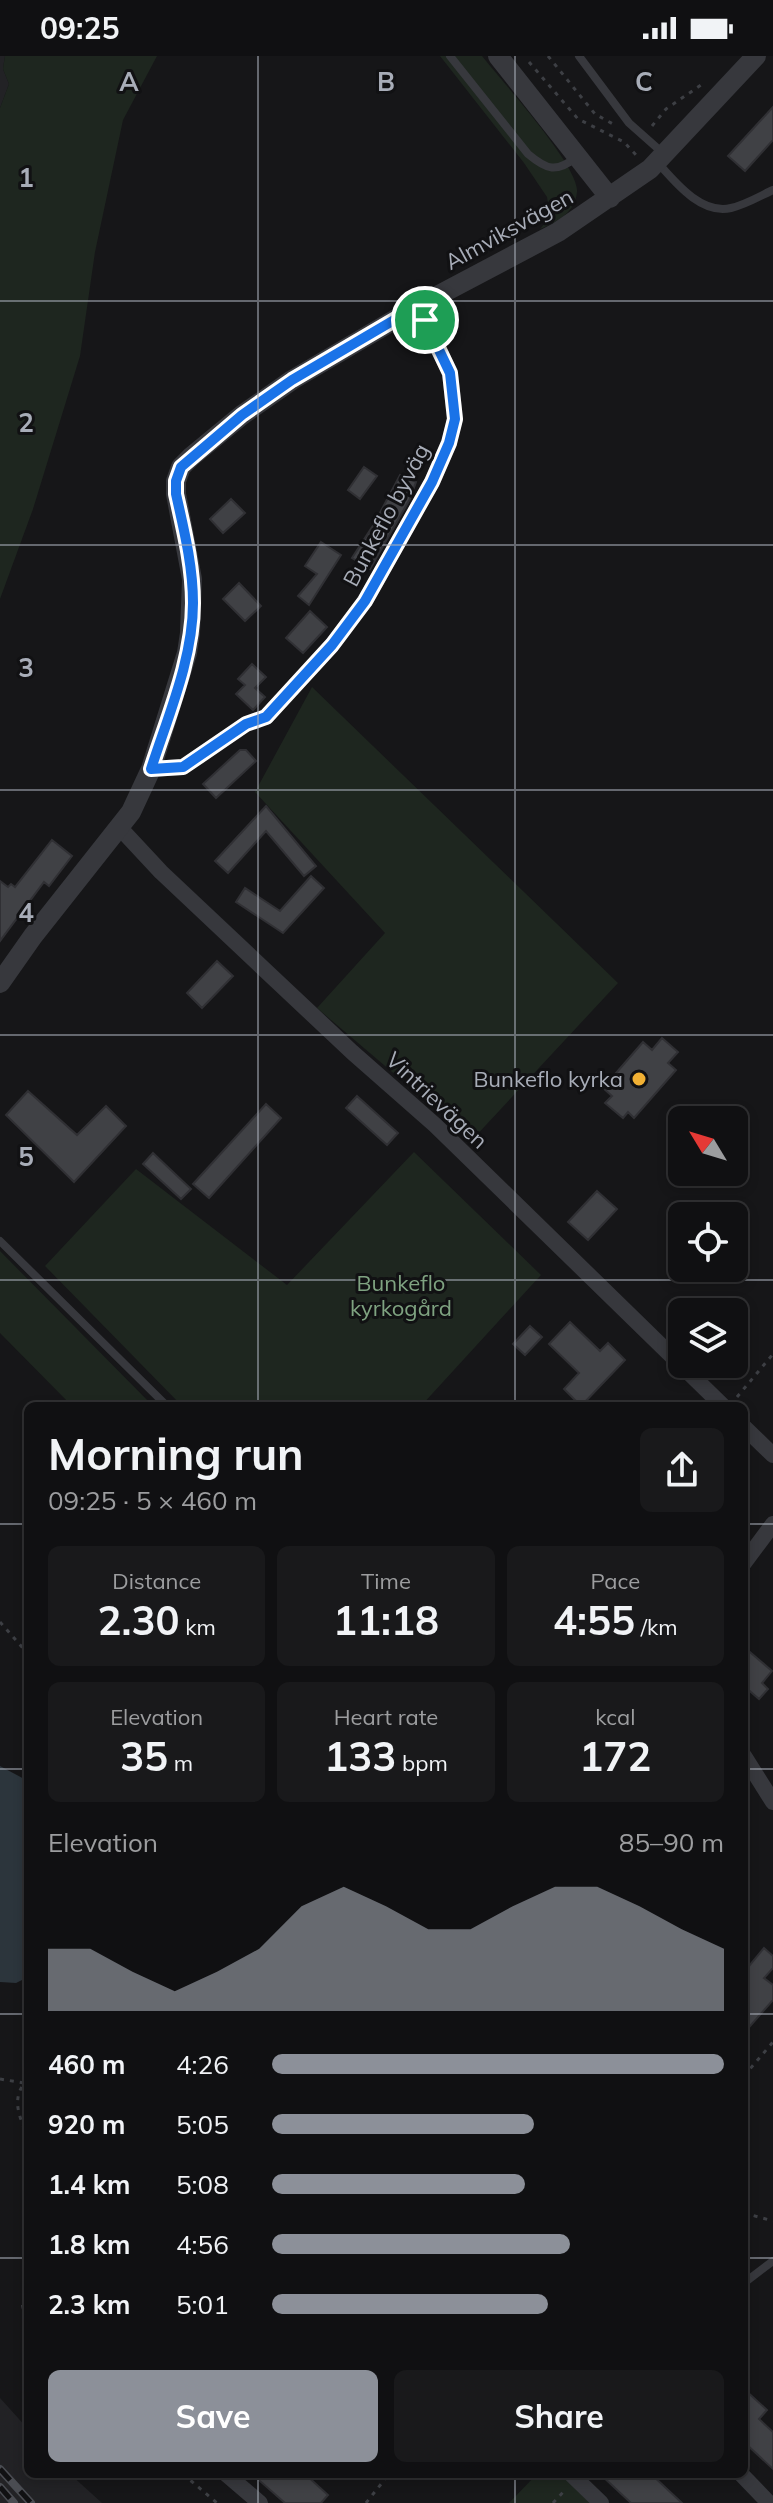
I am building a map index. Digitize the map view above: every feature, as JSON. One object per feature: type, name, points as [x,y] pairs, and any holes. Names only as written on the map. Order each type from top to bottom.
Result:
[{"type":"street","points":[[498,56],[610,198]]},
{"type":"street","name":"Almviksvägen","points":[[151,769],[187,653],[192,620],[189,554],[176,494],[181,467],[242,415],[292,380],[418,306],[558,232],[610,198],[661,159],[756,56]]},
{"type":"street","name":"Bunkeflo byväg","points":[[266,717],[332,645],[365,601],[432,482],[449,443],[455,419],[450,373],[418,306]]},
{"type":"street","points":[[0,983],[33,936],[120,828],[151,769],[183,767]]},
{"type":"street","name":"Vintrievägen","points":[[120,828],[171,882],[340,1041],[435,1125],[719,1402]]},
{"type":"street","points":[[748,1431],[773,1455]]},
{"type":"street","points":[[748,1558],[773,1524]]},
{"type":"street","points":[[748,1762],[773,1802]]},
{"type":"street","points":[[231,2478],[260,2503]]},
{"type":"street","points":[[575,2478],[601,2503]]},
{"type":"street","points":[[745,2478],[769,2503]]},
{"type":"lane","points":[[450,56],[528,154],[540,164],[553,169],[565,166],[577,157]]},
{"type":"lane","points":[[579,56],[661,159],[679,187],[703,204],[729,209],[773,190]]},
{"type":"lane","points":[[0,1241],[163,1402]]},
{"type":"lane","points":[[748,2280],[773,2261]]},
{"type":"path","points":[[524,56],[578,119],[624,142],[632,151],[666,109],[704,84]]},
{"type":"path","points":[[548,56],[595,114],[613,124]]},
{"type":"path","points":[[183,767],[246,724],[266,717]]},
{"type":"path","points":[[732,1402],[773,1354]]},
{"type":"path","points":[[0,1622],[24,1649]]},
{"type":"path","points":[[748,2071],[773,2042]]},
{"type":"path","points":[[0,2079],[24,2083],[16,2110],[24,2127]]},
{"type":"path","points":[[748,2214],[773,2221]]},
{"type":"path","points":[[188,2478],[217,2503]]},
{"type":"path","points":[[366,2503],[386,2478]]},
{"type":"shaded area","points":[[0,56],[5,56],[3,69],[9,84],[0,108]]},
{"type":"shaded area","points":[[0,1766],[24,1779],[24,1979],[16,1983],[0,1982]]},
{"type":"shaded area","points":[[0,2398],[24,2425],[24,2478],[74,2478],[102,2503],[0,2503]]},
{"type":"green space","points":[[5,56],[157,56],[123,120],[95,252],[80,356],[33,509],[0,599],[0,108],[9,84],[3,69]]},
{"type":"green space","points":[[440,56],[482,56],[537,123],[575,180],[576,199],[564,216],[540,229],[550,217],[547,197]]},
{"type":"green space","points":[[312,687],[618,983],[472,1140],[317,1008],[385,933],[255,792]]},
{"type":"green space","name":"Bunkeflo kyrkogård","points":[[414,1152],[541,1275],[425,1402],[178,1402],[45,1266],[136,1169],[287,1285]]},
{"type":"green space","points":[[0,1251],[149,1402],[68,1402],[0,1333]]},
{"type":"green space","points":[[533,2478],[565,2478],[590,2503],[509,2503]]},
{"type":"building","points":[[773,107],[773,140],[745,171],[728,156]]},
{"type":"building","points":[[364,467],[377,476],[360,499],[348,490]]},
{"type":"building","points":[[400,475],[416,482],[410,499],[370,569],[352,558]]},
{"type":"building","points":[[231,499],[245,513],[223,533],[210,519]]},
{"type":"building","points":[[321,542],[341,555],[309,605],[298,596],[317,574],[305,566]]},
{"type":"building","points":[[239,583],[261,606],[245,621],[223,599]]},
{"type":"building","points":[[310,611],[327,627],[303,653],[286,638]]},
{"type":"building","points":[[252,664],[266,677],[255,688],[265,697],[253,710],[236,694],[245,685],[238,679]]},
{"type":"building","points":[[240,750],[246,750],[256,761],[216,798],[203,784]]},
{"type":"building","points":[[266,806],[316,866],[304,876],[266,831],[228,873],[215,861]]},
{"type":"building","points":[[52,840],[72,856],[49,886],[44,882],[0,941],[0,881],[8,887],[11,884],[15,887]]},
{"type":"building","points":[[311,876],[324,888],[283,933],[236,902],[245,888],[280,911]]},
{"type":"building","points":[[217,961],[233,976],[202,1008],[187,993]]},
{"type":"building","name":"Bunkeflo kyrka","points":[[662,1038],[678,1052],[668,1063],[676,1070],[634,1118],[628,1112],[623,1118],[605,1103],[612,1096],[603,1088],[643,1042],[652,1050]]},
{"type":"building","points":[[28,1091],[77,1135],[106,1106],[126,1126],[74,1182],[6,1115]]},
{"type":"building","points":[[357,1096],[398,1133],[387,1145],[346,1108]]},
{"type":"building","points":[[266,1104],[281,1118],[209,1198],[193,1184]]},
{"type":"building","points":[[153,1153],[191,1189],[181,1199],[143,1164]]},
{"type":"building","points":[[597,1191],[617,1209],[588,1240],[568,1222]]},
{"type":"building","points":[[570,1322],[600,1351],[608,1343],[625,1360],[585,1402],[577,1402],[564,1389],[579,1373],[549,1344]]},
{"type":"building","points":[[530,1326],[542,1337],[525,1355],[513,1344]]},
{"type":"building","points":[[748,1650],[772,1671],[762,1683],[768,1689],[759,1699],[748,1689]]},
{"type":"building","points":[[764,1948],[773,1956],[773,1968],[764,1978],[773,1985],[773,2000],[748,2028],[748,1967]]},
{"type":"building","points":[[748,2393],[767,2410],[759,2419],[773,2432],[773,2469],[748,2446]]},
{"type":"building","points":[[257,2478],[309,2478],[328,2495],[321,2503],[285,2503]]},
{"type":"building","points":[[604,2478],[655,2478],[682,2503],[631,2503]]},
{"type":"railway","points":[[0,2469],[31,2503]]},
{"type":"railway","points":[[0,2487],[14,2503]]},
{"type":"place","name":"Bunkeflo kyrka","points":[[639,1079]]},
{"type":"route","points":[[418,306],[425,320],[450,373],[455,419],[449,443],[432,482],[365,601],[332,645],[266,717],[246,724],[183,767],[151,769],[187,653],[193,606],[189,554],[176,494],[181,467],[242,415],[292,380],[418,306]]}]
